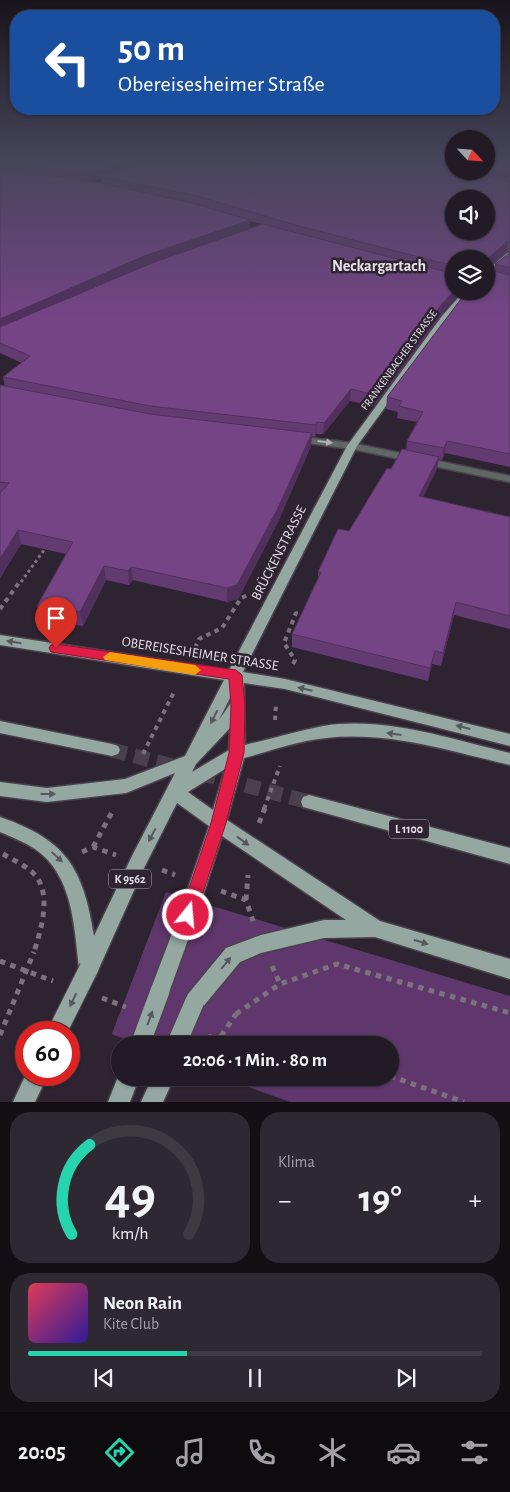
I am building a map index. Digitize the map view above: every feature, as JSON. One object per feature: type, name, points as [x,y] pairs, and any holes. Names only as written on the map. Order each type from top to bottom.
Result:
[{"type":"main road","points":[[495,270],[510,255]]},
{"type":"main road","name":"FRANKENBACHER STRASSE","points":[[352,446],[445,318],[461,300]]},
{"type":"main road","name":"BRÜCKENSTRASSE","points":[[236,675],[352,446]]},
{"type":"main road","name":"OBEREISESHEIMER STRASSE","points":[[0,640],[285,684],[427,717],[510,740]]},
{"type":"main road","points":[[143,1036],[188,915],[218,823],[236,753],[238,705],[236,675]]},
{"type":"main road","name":"K 9562","points":[[63,1021],[138,862],[236,675]]},
{"type":"main road","points":[[0,789],[47,795],[126,786],[193,758],[218,733],[238,705]]},
{"type":"main road","points":[[0,727],[112,750]]},
{"type":"main road","points":[[510,759],[418,737],[368,730],[324,732],[236,753],[175,792],[375,928],[510,968]]},
{"type":"main road","name":"L 1100","points":[[309,802],[510,856]]},
{"type":"main road","points":[[0,824],[42,844],[62,862],[81,909],[89,968]]},
{"type":"main road","points":[[180,1036],[195,1001],[233,955],[261,944],[324,929],[375,928]]},
{"type":"main road","points":[[24,1102],[32,1086]]},
{"type":"main road","points":[[119,1102],[125,1086]]},
{"type":"main road","points":[[152,1102],[159,1086]]},
{"type":"street","points":[[288,438],[352,446],[510,479]]},
{"type":"path","points":[[0,608],[48,545]]},
{"type":"path","points":[[93,847],[126,786],[199,639],[222,628],[241,598],[283,582]]},
{"type":"path","points":[[0,852],[35,875],[43,900],[41,928],[34,952],[0,1035]]},
{"type":"path","points":[[0,961],[60,983]]},
{"type":"path","points":[[221,1036],[236,1014],[280,984],[337,964],[510,1013]]},
{"type":"path","points":[[96,996],[133,1009]]},
{"type":"path","points":[[399,1079],[464,1102]]},
{"type":"shaded area","points":[[166,892],[510,996],[510,1102],[290,1102],[245,1086],[399,1086],[399,1036],[111,1036]]},
{"type":"pier","points":[[7,997],[74,1021],[15,1021],[15,1086],[80,1086],[80,1023],[116,1036],[111,1036],[111,1086],[205,1086],[198,1102],[0,1102],[0,1018]]},
{"type":"building","points":[[0,213],[228,213],[250,220],[144,256],[0,319]]},
{"type":"building","points":[[256,213],[445,213],[445,240],[495,240],[495,213],[510,213],[510,242],[507,242],[495,252],[495,250],[445,250],[445,264]]},
{"type":"building","points":[[263,224],[445,272],[446,300],[375,395],[351,389],[324,423],[317,422],[316,425],[150,406],[3,377],[30,356],[0,343],[0,327],[152,263]]},
{"type":"building","points":[[510,253],[510,268],[495,264]]},
{"type":"building","points":[[495,271],[510,275],[510,454],[447,441],[444,448],[407,441],[423,412],[399,406],[402,401],[387,397],[460,300],[495,300]]},
{"type":"building","points":[[0,385],[150,414],[312,433],[278,508],[237,585],[227,588],[131,567],[128,571],[104,566],[80,612],[37,606],[73,542],[18,530],[0,559],[0,493],[9,483],[0,482]]},
{"type":"building","points":[[402,449],[439,457],[419,496],[510,517],[510,616],[456,602],[443,653],[435,651],[430,668],[292,634],[321,572],[318,572],[338,529],[349,531],[387,468],[391,469]]},
{"type":"tunnel","points":[[112,750],[309,802]]},
{"type":"slow traffic","points":[[110,657],[195,670]]},
{"type":"district","name":"Neckargartach","points":[[379,266]]},
{"type":"route","points":[[56,648],[185,669],[236,675],[238,705],[236,753],[218,823],[188,915]]}]
